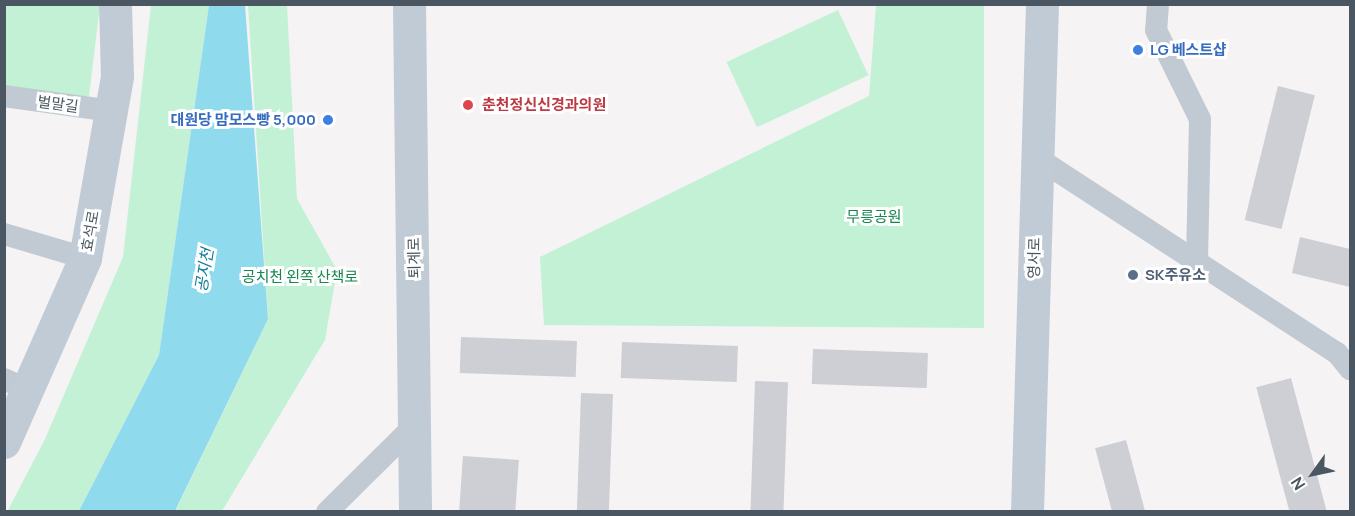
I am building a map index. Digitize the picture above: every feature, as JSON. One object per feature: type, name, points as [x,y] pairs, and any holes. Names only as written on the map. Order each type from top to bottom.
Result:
[{"type":"street","name":"효석로","points":[[4,442],[17,385],[85,258],[117,76],[115,4]]},
{"type":"street","name":"퇴계로","points":[[409,4],[415,512]]},
{"type":"street","name":"영서로","points":[[1027,512],[1042,4]]},
{"type":"street","points":[[1158,4],[1156,30],[1200,119],[1197,264]]},
{"type":"street","name":"벌말길","points":[[4,96],[112,111]]},
{"type":"street","points":[[1036,157],[1336,353],[1350,369]]},
{"type":"street","points":[[4,234],[85,258]]},
{"type":"street","points":[[327,512],[414,426]]},
{"type":"green space","points":[[4,5],[100,5],[88,105],[5,87]]},
{"type":"green space","points":[[151,5],[209,5],[159,355],[79,511],[7,512],[45,439],[123,257]]},
{"type":"green space","name":"공치천 왼쪽 산책로","points":[[248,5],[287,5],[297,199],[337,270],[325,340],[222,511],[175,512],[268,319]]},
{"type":"green space","name":"무릉공원","points":[[876,5],[984,5],[984,328],[544,325],[540,257],[869,96]]},
{"type":"green space","points":[[838,10],[868,75],[757,127],[727,62]]},
{"type":"water","name":"공지천","points":[[209,5],[245,5],[268,319],[175,511],[79,511],[159,355]]},
{"type":"building","points":[[1278,86],[1315,95],[1281,229],[1245,220]]},
{"type":"building","points":[[1300,237],[1350,249],[1350,287],[1292,273]]},
{"type":"building","points":[[461,337],[577,341],[576,377],[460,373]]},
{"type":"building","points":[[622,342],[738,346],[737,382],[621,378]]},
{"type":"building","points":[[813,349],[928,353],[927,388],[812,384]]},
{"type":"building","points":[[1291,378],[1327,512],[1290,512],[1256,387]]},
{"type":"building","points":[[755,381],[788,382],[783,512],[750,511]]},
{"type":"building","points":[[581,393],[613,394],[609,512],[577,512]]},
{"type":"building","points":[[1126,440],[1145,511],[1112,512],[1095,448]]},
{"type":"building","points":[[463,456],[519,460],[515,512],[459,512]]},
{"type":"place","name":"LG 베스트샵","points":[[1138,50]]},
{"type":"place","name":"춘천정신신경과의원","points":[[468,105]]},
{"type":"place","name":"대원당 맘모스빵 5,000","points":[[328,120]]},
{"type":"place","name":"SK주유소","points":[[1133,275]]}]
